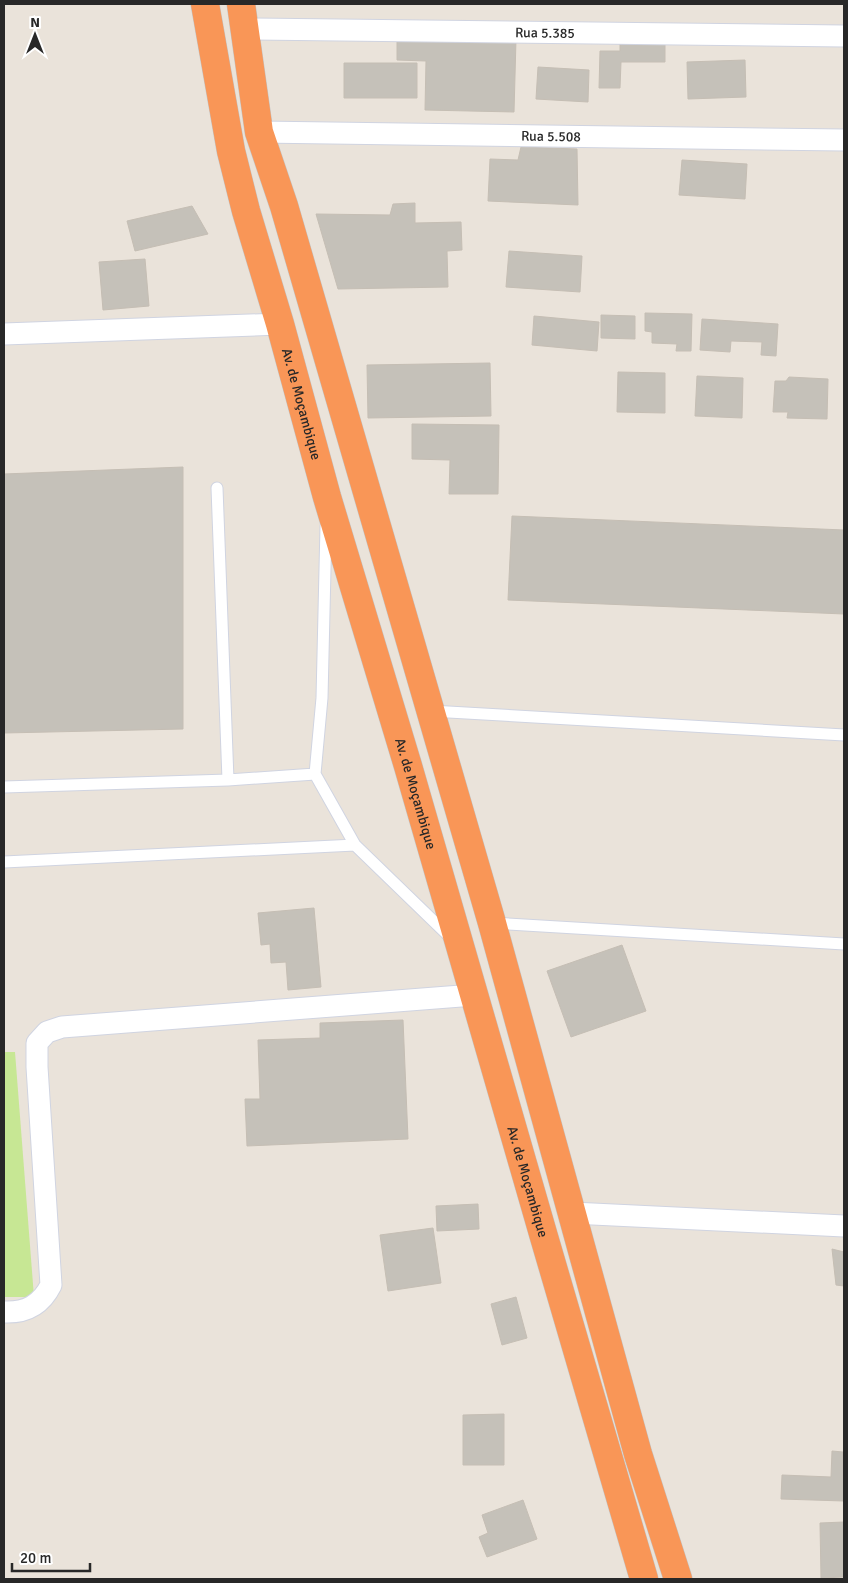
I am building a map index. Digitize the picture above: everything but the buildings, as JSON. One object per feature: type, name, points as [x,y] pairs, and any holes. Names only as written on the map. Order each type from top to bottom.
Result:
[{"type":"highway","name":"Av. de Moçambique","points":[[205,4],[231,152],[280,324],[326,497],[408,766],[644,1579]]},
{"type":"highway","points":[[244,16],[259,132],[284,206],[492,923],[638,1454],[678,1579]]},
{"type":"street","name":"Rua 5.385","points":[[244,16],[844,36]]},
{"type":"street","name":"Rua 5.508","points":[[259,132],[844,140]]},
{"type":"street","points":[[4,334],[280,324]]},
{"type":"street","points":[[4,1312],[15,1313],[33,1306],[45,1298],[51,1285],[37,1067],[37,1043],[47,1032],[62,1027],[474,994]]},
{"type":"street","points":[[572,1214],[844,1226]]},
{"type":"lane","points":[[217,488],[228,780]]},
{"type":"lane","points":[[326,497],[322,698],[315,774],[355,845],[459,946]]},
{"type":"lane","points":[[429,711],[844,735]]},
{"type":"lane","points":[[4,787],[228,780],[315,774]]},
{"type":"lane","points":[[4,862],[355,845]]},
{"type":"lane","points":[[492,923],[844,944]]},
{"type":"green space","points":[[4,1052],[15,1052],[34,1297],[4,1297]]}]
